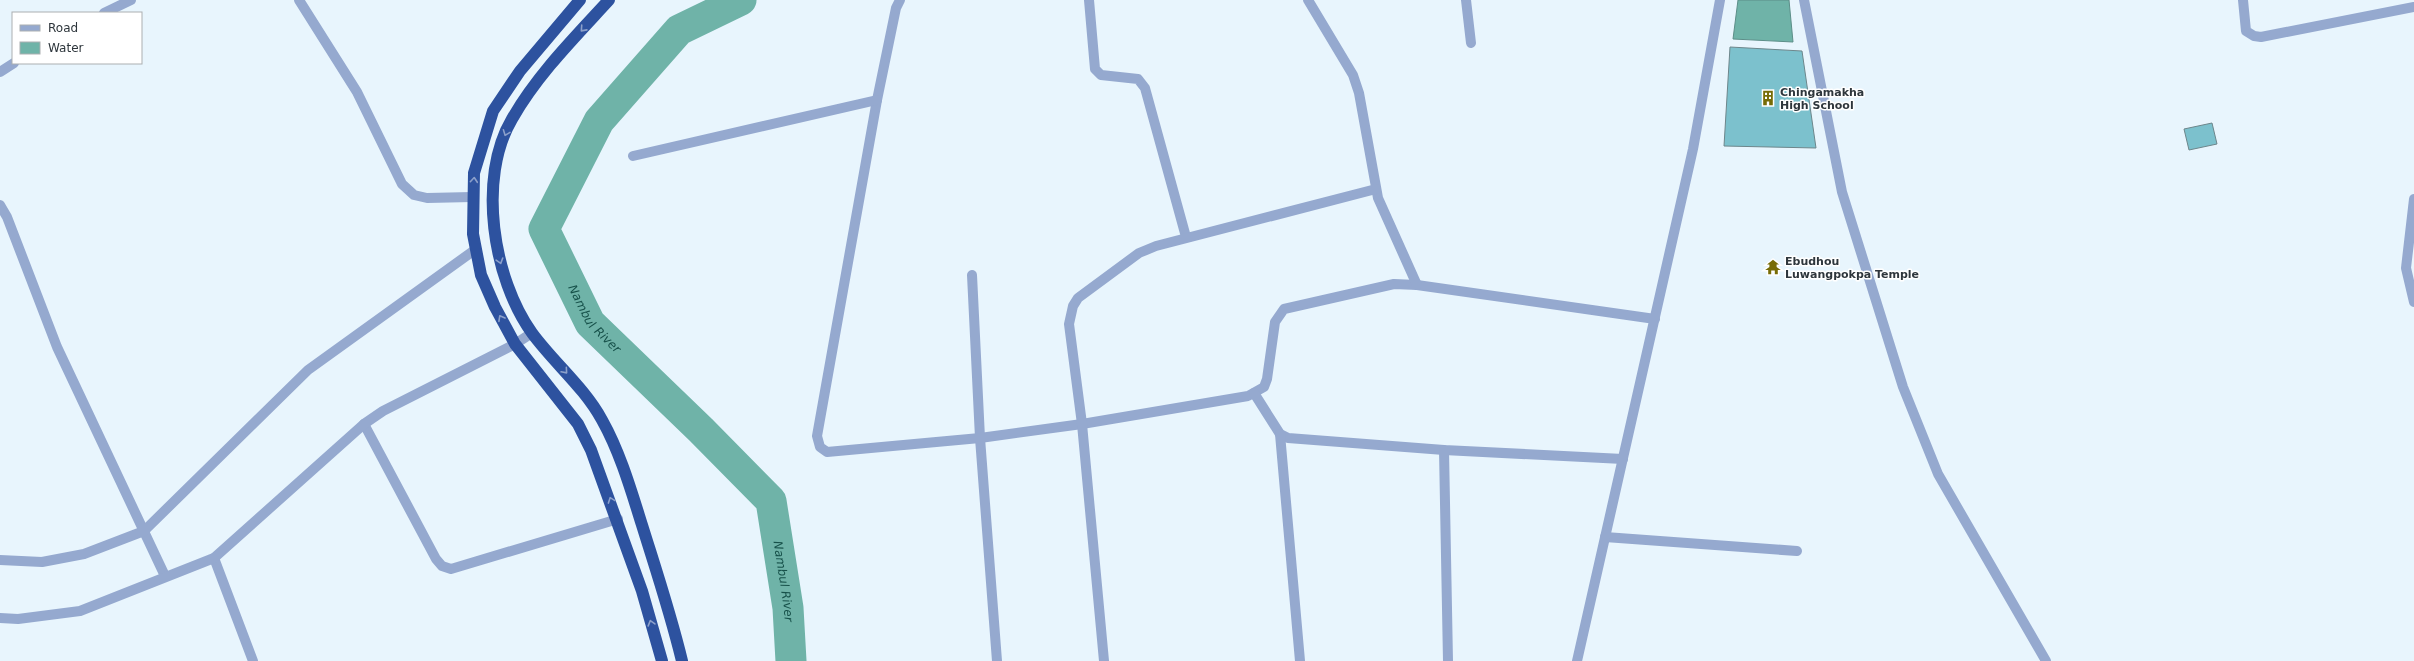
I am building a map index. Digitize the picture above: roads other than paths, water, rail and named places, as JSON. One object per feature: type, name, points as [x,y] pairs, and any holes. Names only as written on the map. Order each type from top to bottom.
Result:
[{"type":"highway","points":[[580,0],[520,71],[493,111],[477,159],[472,197],[473,234],[481,275],[495,307],[515,344],[578,424],[592,450],[618,519],[642,591],[662,661]]},
{"type":"highway","points":[[609,0],[534,86],[511,120],[500,149],[493,189],[498,254],[516,306],[532,333],[577,385],[602,420],[616,449],[660,580],[682,661]]},
{"type":"street","points":[[106,12],[131,0]]},
{"type":"street","points":[[298,0],[357,92],[402,184],[414,195],[427,198],[472,197]]},
{"type":"street","points":[[900,0],[896,8],[876,100],[816,436],[820,447],[827,452],[980,438],[1082,424],[1254,393],[1264,387],[1267,379],[1275,322],[1284,309],[1394,284],[1417,285],[1655,319]]},
{"type":"street","points":[[1089,0],[1095,69],[1101,75],[1138,79],[1145,88],[1186,237]]},
{"type":"street","points":[[1308,0],[1353,75],[1359,93],[1376,189],[1382,208],[1417,285]]},
{"type":"street","points":[[1466,0],[1471,43]]},
{"type":"street","points":[[1577,661],[1693,149],[1720,0]]},
{"type":"street","points":[[1804,0],[1842,192],[1903,387],[1938,474],[2046,661]]},
{"type":"street","points":[[2243,0],[2246,31],[2254,36],[2261,37],[2414,7]]},
{"type":"street","points":[[0,72],[12,64]]},
{"type":"street","points":[[633,156],[876,100]]},
{"type":"street","points":[[1104,661],[1082,424],[1069,324],[1073,306],[1078,298],[1139,253],[1186,237],[1376,189]]},
{"type":"street","points":[[2414,199],[2410,268],[2414,302]]},
{"type":"street","points":[[0,205],[7,217],[56,347],[165,576]]},
{"type":"street","points":[[0,560],[42,562],[84,554],[144,531],[308,370],[476,249]]},
{"type":"street","points":[[972,275],[980,438],[998,661]]},
{"type":"street","points":[[0,618],[18,619],[80,611],[165,576],[214,558],[364,424],[383,410],[515,344],[532,333]]},
{"type":"street","points":[[1254,393],[1280,434],[1300,661]]},
{"type":"street","points":[[364,424],[436,559],[446,568],[451,569],[618,519]]},
{"type":"street","points":[[1280,434],[1288,438],[1444,450],[1623,458]]},
{"type":"street","points":[[1444,450],[1448,661]]},
{"type":"street","points":[[1605,537],[1797,552]]},
{"type":"street","points":[[214,558],[253,661]]},
{"type":"water","points":[[1738,0],[1789,0],[1793,42],[1733,39]]},
{"type":"waterway","name":"Nambul River","points":[[741,0],[679,30],[599,121],[544,229],[590,323],[701,430],[771,501],[788,608],[791,661]]},
{"type":"place","name":"Chingamakha High School","points":[[1768,98]]},
{"type":"place","name":"Ebudhou Luwangpokpa Temple","points":[[1773,267]]}]
